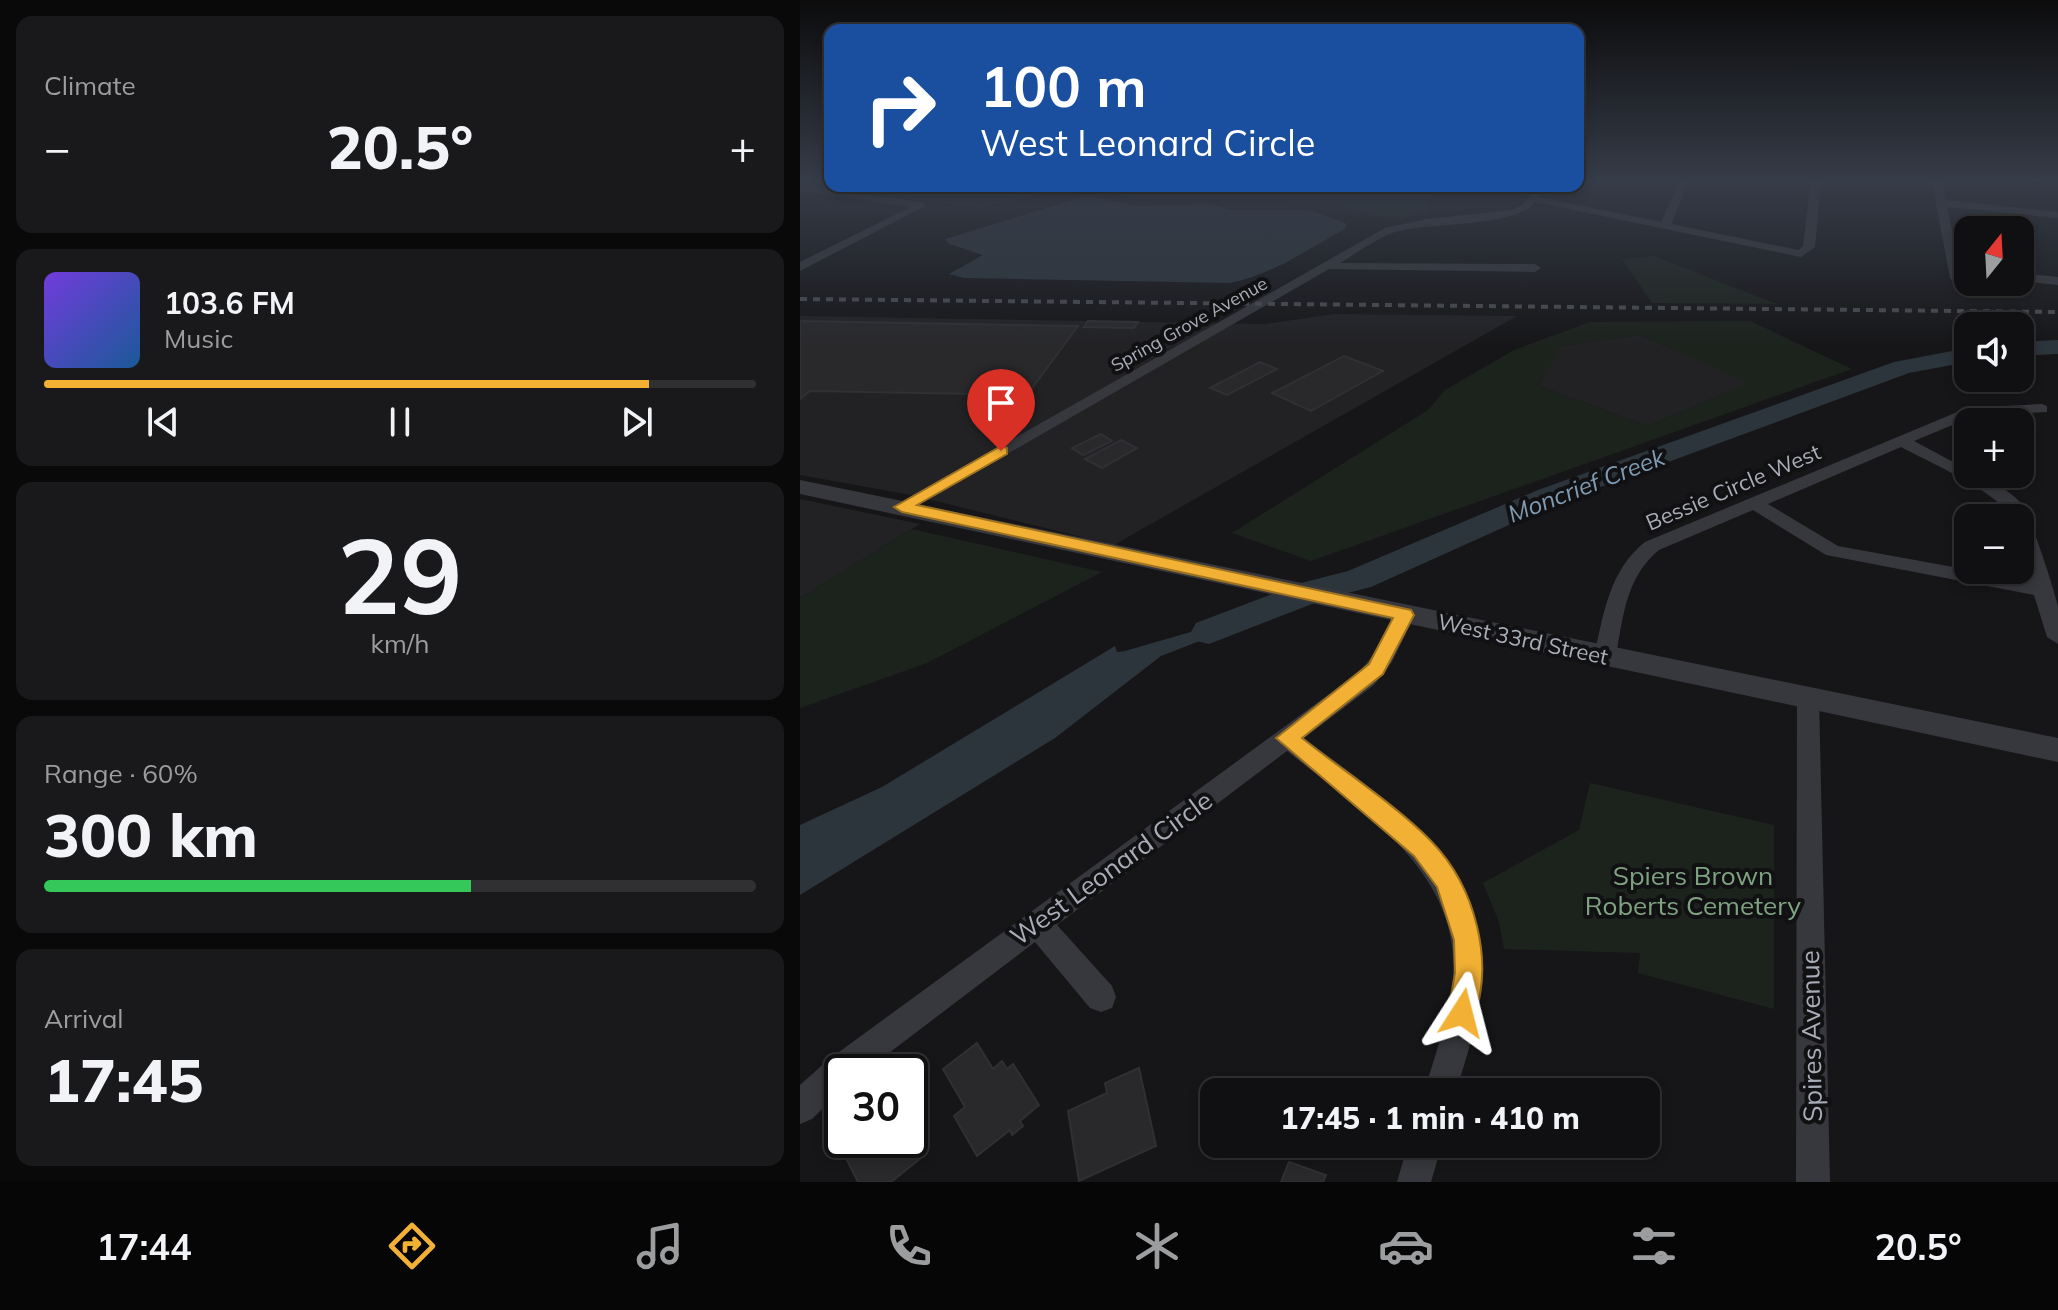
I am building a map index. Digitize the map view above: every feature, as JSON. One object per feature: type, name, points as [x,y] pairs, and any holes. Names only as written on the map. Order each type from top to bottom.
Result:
[{"type":"street","points":[[800,267],[859,237]]},
{"type":"street","name":"Spring Grove Avenue","points":[[902,507],[1377,237]]},
{"type":"street","points":[[1716,237],[1801,254],[1809,247],[1810,237]]},
{"type":"street","points":[[1948,237],[1954,269]]},
{"type":"street","points":[[1329,266],[1535,268]]},
{"type":"street","points":[[2034,278],[2058,281]]},
{"type":"street","name":"Bessie Circle West","points":[[1605,656],[1622,581],[1639,555],[1972,411],[2042,409]]},
{"type":"street","points":[[1902,441],[2007,499],[2011,504]]},
{"type":"street","name":"West 33rd Street","points":[[800,487],[2058,750]]},
{"type":"street","points":[[1754,503],[1833,551],[2044,590]]},
{"type":"street","points":[[2034,559],[2058,637]]},
{"type":"street","name":"West Leonard Circle","points":[[800,1107],[839,1071],[1376,669],[1405,615]]},
{"type":"street","name":"Spires Avenue","points":[[1808,697],[1813,1182]]},
{"type":"street","points":[[1287,738],[1423,848],[1446,880],[1459,906],[1467,940],[1468,973],[1462,1013],[1444,1078]]},
{"type":"street","points":[[1036,922],[1101,997]]},
{"type":"street","points":[[1414,1182],[1421,1158]]},
{"type":"shaded area","points":[[1330,237],[1260,274],[1230,283],[964,278],[949,274],[983,255],[949,244],[945,239]]},
{"type":"shaded area","points":[[1334,314],[1517,316],[1114,545],[911,495],[800,475],[800,316],[1265,324]]},
{"type":"shaded area","points":[[1639,335],[1750,382],[1648,426],[1539,386],[1560,346]]},
{"type":"shaded area","points":[[800,499],[920,524],[800,598]]},
{"type":"shaded area","points":[[1208,627],[1210,637],[1161,656],[1055,738],[800,895],[800,825],[882,787],[1115,646],[1117,652],[1125,651]]},
{"type":"green space","points":[[1654,256],[1777,304],[1652,303],[1622,259]]},
{"type":"green space","points":[[1750,321],[1852,369],[1311,561],[1232,533],[1428,410],[1445,390],[1514,350],[1590,322]],"holes":[[[1639,335],[1749,382],[1648,426],[1539,386],[1561,346]]]},
{"type":"green space","points":[[912,529],[1102,572],[927,663],[800,708],[800,598]]},
{"type":"green space","name":"Spiers Brown Roberts Cemetery","points":[[1590,783],[1774,825],[1774,1009],[1638,973],[1640,953],[1504,949],[1499,922],[1483,883],[1579,830]]},
{"type":"building","points":[[800,321],[1078,326],[1027,395],[810,391],[800,399]]},
{"type":"building","points":[[1088,321],[1138,322],[1134,328],[1084,327]]},
{"type":"building","points":[[1344,356],[1383,371],[1311,411],[1272,393]]},
{"type":"building","points":[[1260,362],[1277,369],[1227,395],[1210,388]]},
{"type":"building","points":[[1101,434],[1112,441],[1083,455],[1072,448]]},
{"type":"building","points":[[1121,440],[1137,448],[1102,468],[1085,459]]},
{"type":"building","points":[[977,1043],[993,1069],[1002,1061],[1007,1069],[1013,1064],[1039,1105],[1020,1121],[1023,1126],[1012,1135],[1010,1130],[977,1156],[954,1116],[965,1107],[943,1069]]},
{"type":"building","points":[[1139,1068],[1156,1146],[1079,1181],[1068,1111],[1107,1093],[1105,1083]]},
{"type":"building","points":[[846,1158],[921,1158],[891,1182],[858,1182]]},
{"type":"building","points":[[1289,1162],[1326,1175],[1323,1182],[1281,1182]]},
{"type":"waterway","name":"Moncrief Creek","points":[[2034,348],[2058,347]]},
{"type":"waterway","name":"Moncrief Creek","points":[[1209,632],[1313,591],[1359,579],[1549,496],[1903,367],[1954,358]]},
{"type":"railway","points":[[800,299],[2058,312]]},
{"type":"route","points":[[1001,451],[902,507],[1405,615],[1376,669],[1287,738],[1423,848],[1446,880],[1459,906],[1467,940],[1468,973],[1462,1013]]}]
